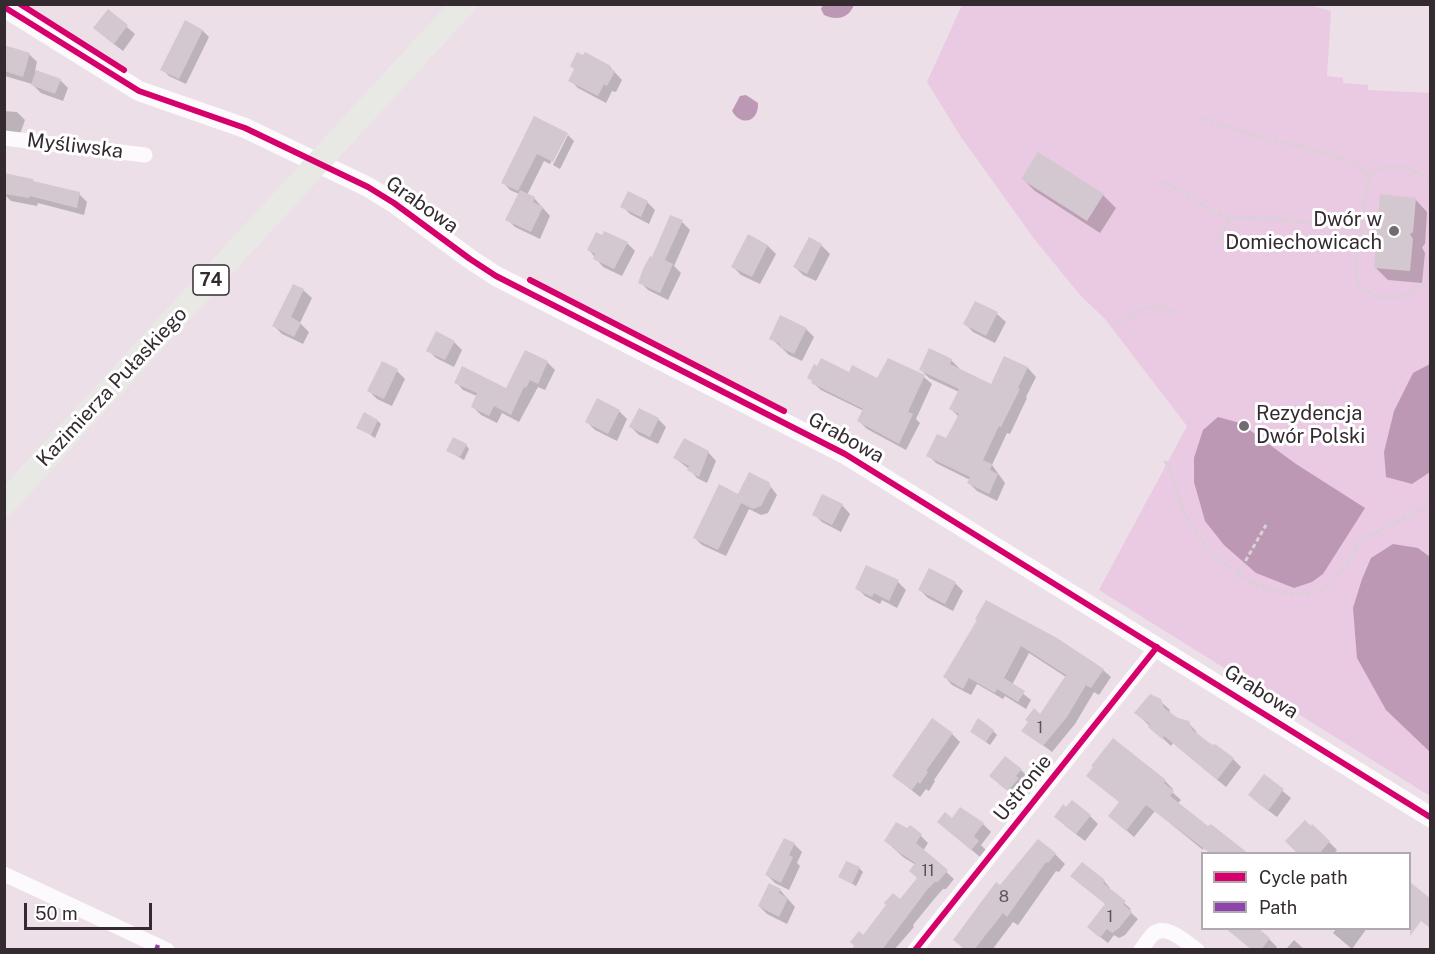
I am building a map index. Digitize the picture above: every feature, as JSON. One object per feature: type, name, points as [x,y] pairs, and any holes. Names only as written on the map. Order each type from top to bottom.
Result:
[{"type":"main road","name":"Kazimierza Pułaskiego","points":[[4,504],[464,4]]},
{"type":"street","name":"Grabowa","points":[[4,7],[139,91],[264,136],[368,187],[394,203],[480,267],[845,454],[1431,817]]},
{"type":"street","name":"Myśliwska","points":[[4,138],[145,155]]},
{"type":"street","name":"Ustronie","points":[[915,950],[1157,647]]},
{"type":"street","points":[[4,874],[167,950]]},
{"type":"street","points":[[1141,950],[1153,934],[1160,931],[1169,931],[1197,950]]},
{"type":"path","points":[[1203,118],[1214,124],[1346,159],[1358,164],[1369,175]]},
{"type":"path","points":[[1369,175],[1386,166],[1402,167],[1414,171],[1431,182]]},
{"type":"path","points":[[1369,175],[1360,231],[1358,283],[1363,289],[1381,298],[1396,298],[1413,292],[1431,279]]},
{"type":"path","points":[[1159,181],[1214,212],[1231,218],[1281,219],[1377,233]]},
{"type":"path","points":[[1216,243],[1231,218]]},
{"type":"path","points":[[1111,325],[1147,307],[1156,305],[1179,313]]},
{"type":"path","points":[[1165,461],[1170,468],[1183,511],[1211,555],[1252,584],[1293,594],[1313,593],[1328,586],[1350,560],[1360,541],[1431,505]]},
{"type":"path","points":[[1238,574],[1266,525]]},
{"type":"shaded area","points":[[823,4],[854,5],[849,13],[838,18],[824,15],[821,9]]},
{"type":"shaded area","name":"Rezydencja Dwór Polski","points":[[1306,4],[1331,11],[1327,76],[1343,78],[1343,83],[1368,85],[1368,90],[1430,93],[1430,796],[1099,590],[1187,426],[1105,319],[1080,295],[1035,240],[961,137],[927,82],[962,5]]},
{"type":"shaded area","points":[[746,95],[758,103],[758,109],[753,118],[744,121],[732,111],[740,96]]},
{"type":"shaded area","points":[[1430,364],[1430,472],[1412,484],[1386,477],[1384,452],[1394,411],[1413,373]]},
{"type":"shaded area","points":[[1218,417],[1240,423],[1296,464],[1365,508],[1323,574],[1312,582],[1294,588],[1256,573],[1224,545],[1205,521],[1194,482],[1194,458],[1203,430]]},
{"type":"shaded area","points":[[1393,544],[1418,548],[1430,557],[1430,752],[1386,710],[1357,658],[1353,608],[1362,579],[1371,558]]},
{"type":"building","points":[[108,9],[128,25],[114,44],[93,28]]},
{"type":"building","points":[[185,20],[203,30],[179,79],[160,70]]},
{"type":"building","points":[[4,45],[30,53],[23,77],[4,71]]},
{"type":"building","points":[[577,52],[583,55],[585,52],[611,66],[609,68],[615,71],[607,86],[604,84],[598,96],[568,81],[574,69],[570,66]]},
{"type":"building","points":[[36,70],[61,79],[55,94],[31,85]]},
{"type":"building","points":[[534,116],[568,133],[553,162],[537,154],[518,191],[501,183]]},
{"type":"building","points":[[1038,152],[1104,194],[1087,221],[1021,179]]},
{"type":"building","points":[[4,173],[80,192],[77,208],[30,196],[29,198],[4,194]]},
{"type":"building","points":[[520,190],[535,197],[533,202],[543,207],[531,232],[505,220]]},
{"type":"building","points":[[628,191],[648,201],[641,217],[620,207]]},
{"type":"building","name":"Dwór w Domiechowicach","points":[[1380,194],[1416,198],[1413,232],[1410,234],[1413,239],[1410,271],[1374,268]]},
{"type":"building","points":[[670,215],[683,220],[665,260],[673,264],[660,293],[638,283]]},
{"type":"building","points":[[604,231],[628,242],[614,269],[593,259],[595,254],[587,250],[596,232],[602,235]]},
{"type":"building","points":[[748,234],[768,245],[752,277],[731,267]]},
{"type":"building","points":[[809,237],[822,244],[807,274],[793,267]]},
{"type":"building","points":[[293,284],[304,289],[291,317],[301,323],[294,337],[272,326]]},
{"type":"building","points":[[975,301],[998,312],[986,336],[963,324]]},
{"type":"building","points":[[780,315],[807,328],[794,354],[769,339]]},
{"type":"building","points":[[436,331],[455,341],[445,360],[426,351]]},
{"type":"building","points":[[929,348],[952,359],[950,364],[991,384],[1004,356],[1028,367],[1018,388],[1020,389],[983,460],[992,464],[990,470],[998,474],[989,494],[967,483],[970,477],[926,456],[937,434],[946,438],[959,414],[949,409],[959,389],[919,370]]},
{"type":"building","points":[[525,350],[548,361],[538,384],[530,380],[526,388],[524,387],[511,415],[494,406],[489,416],[471,407],[477,393],[454,383],[462,366],[506,388]]},
{"type":"building","points":[[821,358],[849,372],[852,365],[877,378],[888,358],[925,375],[908,412],[913,414],[899,444],[857,421],[863,409],[811,383],[812,381],[807,378],[814,364],[817,366]]},
{"type":"building","points":[[382,361],[398,369],[384,399],[367,391]]},
{"type":"building","points":[[597,398],[620,410],[608,434],[585,422]]},
{"type":"building","points":[[639,408],[659,418],[650,437],[629,427]]},
{"type":"building","points":[[364,412],[378,420],[371,435],[356,428]]},
{"type":"building","points":[[453,437],[467,444],[460,457],[446,451]]},
{"type":"building","points":[[684,438],[709,451],[699,477],[687,470],[689,466],[673,458]]},
{"type":"building","points":[[749,472],[769,482],[771,487],[761,506],[753,509],[741,503],[718,550],[693,538],[719,484],[738,494]]},
{"type":"building","points":[[822,494],[843,504],[832,525],[812,515]]},
{"type":"building","points":[[866,565],[899,580],[889,601],[874,593],[872,597],[855,589]]},
{"type":"building","points":[[929,568],[956,582],[945,604],[918,590]]},
{"type":"building","points":[[986,600],[1057,638],[1104,669],[1091,688],[1086,685],[1067,717],[1043,746],[1021,731],[1028,722],[1025,720],[1034,708],[1040,714],[1066,675],[1021,646],[1004,678],[1025,691],[1018,702],[997,689],[995,693],[969,678],[963,689],[943,677],[977,620],[975,619]]},
{"type":"building","points":[[1150,694],[1161,699],[1164,708],[1178,718],[1189,721],[1192,729],[1208,742],[1215,744],[1234,758],[1217,780],[1164,736],[1162,739],[1148,727],[1150,724],[1134,713]]},
{"type":"building","points":[[932,718],[953,733],[926,771],[928,772],[920,784],[918,782],[912,790],[892,776]]},
{"type":"building","points":[[978,718],[994,730],[986,742],[970,732]]},
{"type":"building","points":[[1113,738],[1166,780],[1164,783],[1174,791],[1170,796],[1246,852],[1208,852],[1146,805],[1126,831],[1108,816],[1119,802],[1086,776],[1093,767],[1091,766]]},
{"type":"building","points":[[1005,756],[1022,769],[1016,776],[1019,778],[1008,791],[989,776]]},
{"type":"building","points":[[1264,774],[1284,789],[1268,811],[1248,795]]},
{"type":"building","points":[[1072,800],[1091,815],[1076,834],[1054,817],[1063,804],[1066,807]]},
{"type":"building","points":[[960,807],[984,823],[974,836],[979,841],[971,850],[937,822],[945,812],[952,818]]},
{"type":"building","points":[[1305,820],[1330,841],[1321,852],[1296,852],[1285,841]]},
{"type":"building","points":[[896,822],[907,828],[910,825],[922,834],[916,843],[948,870],[927,890],[882,950],[851,950],[854,946],[850,942],[859,931],[863,935],[893,893],[900,899],[917,878],[909,871],[915,863],[884,841]]},
{"type":"building","points":[[784,838],[795,843],[789,855],[793,857],[781,883],[765,875]]},
{"type":"building","points":[[1038,839],[1056,853],[1048,863],[1046,862],[1007,917],[1003,913],[974,950],[966,950],[953,940],[996,882],[1000,885]]},
{"type":"building","points":[[846,861],[860,867],[852,884],[838,877]]},
{"type":"building","points":[[1082,862],[1126,901],[1123,904],[1132,912],[1119,928],[1112,933],[1107,929],[1100,938],[1087,927],[1105,904],[1070,876]]},
{"type":"building","points":[[769,883],[781,889],[779,893],[788,898],[779,917],[758,906]]},
{"type":"building","points":[[1411,883],[1431,899],[1431,929],[1421,921],[1410,936]]},
{"type":"building","points":[[1227,930],[1260,930],[1270,938],[1261,950],[1252,950]]},
{"type":"marked path","points":[[156,950],[158,945]]},
{"type":"cycle path","points":[[20,4],[124,70]]},
{"type":"cycle path","points":[[4,7],[139,91],[245,128],[368,187],[496,276],[845,454],[1430,817]]},
{"type":"cycle path","points":[[530,280],[784,411]]},
{"type":"cycle path","points":[[915,950],[1157,647]]},
{"type":"place","name":"Dwór w Domiechowicach","points":[[1394,231]]},
{"type":"place","name":"Rezydencja Dwór Polski","points":[[1244,426]]}]
